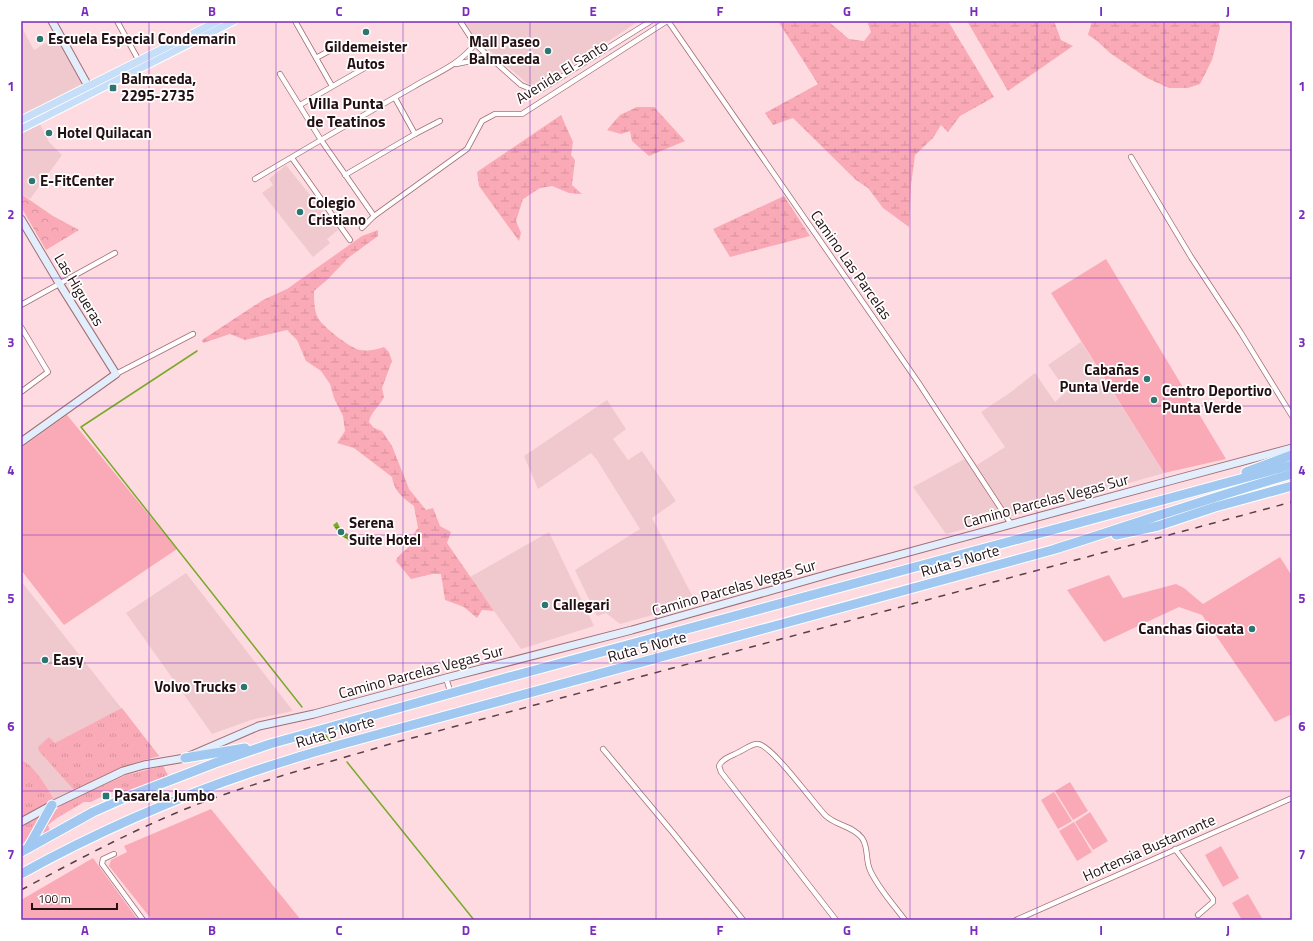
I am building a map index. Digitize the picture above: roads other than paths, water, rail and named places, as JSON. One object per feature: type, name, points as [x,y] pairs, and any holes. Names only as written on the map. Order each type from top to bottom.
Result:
[{"type":"highway","points":[[1194,492],[1292,455]]},
{"type":"highway","name":"Ruta 5 Norte","points":[[25,850],[93,812],[127,797],[215,763],[270,744],[498,680],[1292,465]]},
{"type":"highway","name":"Ruta 5 Norte","points":[[21,874],[72,847],[137,816],[211,786],[270,766],[339,745],[1052,550],[1292,474]]},
{"type":"highway","points":[[1052,550],[1158,526],[1215,507],[1292,486]]},
{"type":"highway","points":[[185,758],[270,744]]},
{"type":"highway","points":[[25,850],[52,805]]},
{"type":"main road","points":[[21,120],[218,21]]},
{"type":"main road","points":[[21,129],[234,21]]},
{"type":"main road","points":[[54,113],[84,96],[88,90],[88,86]]},
{"type":"street","points":[[52,21],[88,86]]},
{"type":"street","points":[[116,21],[139,61]]},
{"type":"street","points":[[295,21],[332,86]]},
{"type":"street","points":[[460,21],[475,44],[521,85],[531,89],[542,89],[651,21]]},
{"type":"street","name":"Avenida El Santo","points":[[362,228],[374,216],[467,149],[482,121],[495,114],[522,114],[668,21]]},
{"type":"street","name":"Camino Las Parcelas","points":[[668,21],[918,382],[1011,524]]},
{"type":"street","points":[[255,179],[454,64],[469,52],[475,44]]},
{"type":"street","points":[[316,58],[340,45]]},
{"type":"street","points":[[454,64],[471,60],[486,54]]},
{"type":"street","points":[[300,105],[368,66]]},
{"type":"street","points":[[280,74],[321,140],[374,216]]},
{"type":"street","points":[[395,98],[415,134]]},
{"type":"street","points":[[345,175],[440,121]]},
{"type":"street","points":[[1131,157],[1191,257],[1241,333],[1292,416]]},
{"type":"street","points":[[292,158],[350,240]]},
{"type":"street","name":"Las Higueras","points":[[21,219],[116,374]]},
{"type":"street","points":[[21,305],[115,253]]},
{"type":"street","points":[[21,327],[48,372],[21,392]]},
{"type":"street","points":[[21,442],[116,374],[193,334]]},
{"type":"street","name":"Camino Parcelas Vegas Sur","points":[[21,822],[112,776],[144,765],[185,758],[259,726],[314,714],[632,630],[1011,524],[1292,448]]},
{"type":"street","points":[[446,678],[451,694]]},
{"type":"street","points":[[836,920],[721,772],[719,766],[723,760],[755,744],[763,745],[771,751],[827,816],[838,824],[851,829],[862,838],[866,846],[868,865],[871,873],[904,920]]},
{"type":"street","points":[[603,749],[743,920]]},
{"type":"street","name":"Hortensia Bustamante","points":[[1016,920],[1292,798]]},
{"type":"street","points":[[1175,849],[1213,899],[1213,902],[1198,915]]},
{"type":"street","points":[[114,854],[103,859],[102,864],[143,920]]},
{"type":"waterway","points":[[197,351],[81,427],[302,707]]},
{"type":"waterway","points":[[324,733],[330,741]]},
{"type":"waterway","points":[[347,762],[474,920]]},
{"type":"railway","points":[[21,890],[112,842],[182,810],[277,777],[397,742],[1292,502]]},
{"type":"place","name":"Gildemeister Autos","points":[[366,32]]},
{"type":"place","name":"Escuela Especial Condemarin","points":[[40,39]]},
{"type":"place","name":"Mall Paseo Balmaceda","points":[[548,51]]},
{"type":"place","name":"Balmaceda, 2295-2735","points":[[113,88]]},
{"type":"place","name":"Hotel Quilacan","points":[[49,133]]},
{"type":"place","name":"E-FitCenter","points":[[32,181]]},
{"type":"place","name":"Colegio Cristiano","points":[[300,212]]},
{"type":"place","name":"Cabañas Punta Verde","points":[[1147,379]]},
{"type":"place","name":"Centro Deportivo Punta Verde","points":[[1154,400]]},
{"type":"place","name":"Serena Suite Hotel","points":[[341,532]]},
{"type":"place","name":"Callegari","points":[[545,605]]},
{"type":"place","name":"Canchas Giocata","points":[[1252,629]]},
{"type":"place","name":"Easy","points":[[45,660]]},
{"type":"place","name":"Volvo Trucks","points":[[244,687]]},
{"type":"place","name":"Pasarela Jumbo","points":[[106,796]]},
{"type":"district","name":"Villa Punta de Teatinos","points":[[346,112]]}]
